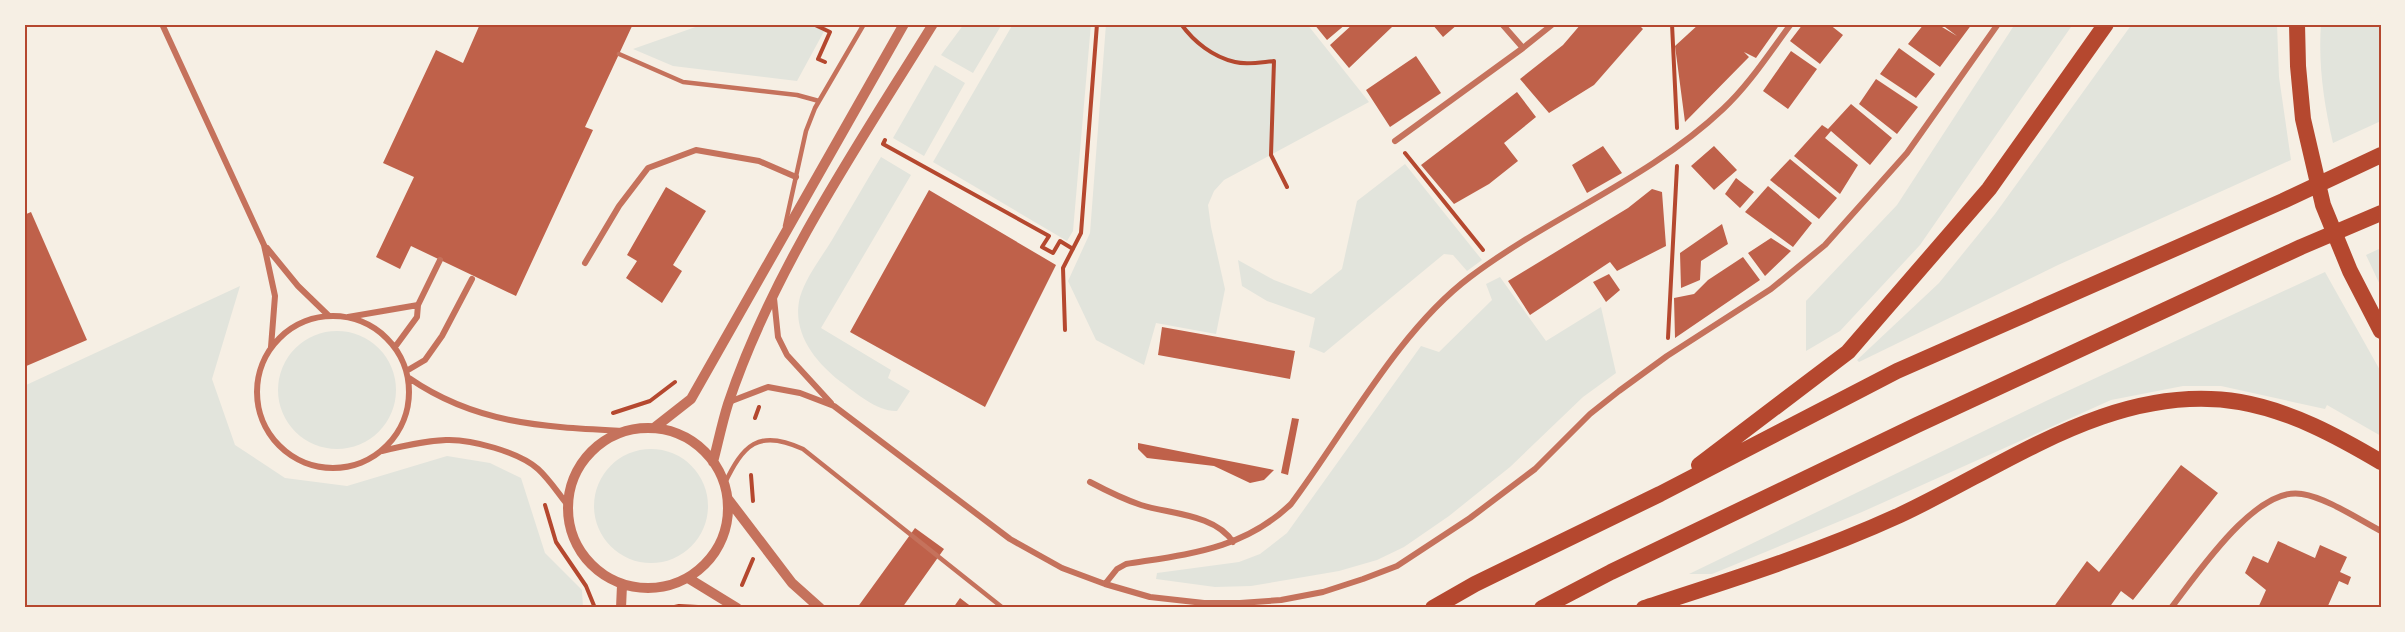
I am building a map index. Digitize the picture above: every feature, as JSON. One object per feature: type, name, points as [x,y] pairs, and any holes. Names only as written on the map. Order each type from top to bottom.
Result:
[{"type":"highway","points":[[1660,494],[1848,352],[1989,189],[2106,24]]},
{"type":"highway","points":[[2297,24],[2303,119],[2323,205],[2350,272],[2381,331]]},
{"type":"highway","points":[[1433,608],[1475,584],[1660,494],[1897,371],[2283,201],[2381,155]]},
{"type":"highway","points":[[1542,608],[1611,572],[1917,425],[2375,215]]},
{"type":"highway","points":[[1644,608],[1772,567],[1853,537],[2082,424],[2117,411],[2165,401],[2222,400],[2272,410],[2310,423],[2381,462]]},
{"type":"street","points":[[162,24],[264,245],[275,296],[271,348]]},
{"type":"street","points":[[654,428],[691,399],[904,24]]},
{"type":"street","points":[[713,462],[729,402],[764,316],[812,223],[933,24]]},
{"type":"street","points":[[1502,24],[1523,48]]},
{"type":"street","points":[[1395,141],[1553,24]]},
{"type":"street","points":[[1105,584],[1117,569],[1126,564],[1192,553],[1233,542],[1257,532],[1274,520],[1291,504],[1402,347],[1431,313],[1469,277],[1548,226],[1650,167],[1724,109],[1791,24]]},
{"type":"street","points":[[774,297],[778,337],[787,355],[801,373],[834,406],[1010,539],[1062,567],[1105,584],[1150,597],[1204,603],[1281,600],[1323,592],[1397,566],[1435,543],[1535,470],[1590,414],[1667,356],[1771,289],[1825,245],[1907,153],[1998,24]]},
{"type":"street","points":[[585,263],[619,206],[648,168],[696,150],[759,161],[796,177]]},
{"type":"street","points":[[264,245],[298,286],[329,316]]},
{"type":"street","points":[[395,347],[417,317],[418,304],[440,260]]},
{"type":"street","points":[[409,374],[425,360],[442,336],[472,279]]},
{"type":"street","points":[[418,304],[345,317],[329,316],[307,320],[287,331],[271,348],[260,370],[257,394],[261,418],[273,439],[291,456],[313,466],[337,469],[361,464],[382,452],[411,444],[448,440],[486,446],[517,456],[537,468],[567,504]]},
{"type":"street","points":[[345,317],[381,333],[395,347],[409,374],[428,391],[460,407],[530,425],[626,430],[654,428],[677,433],[697,445],[713,462],[724,484],[728,499],[728,518],[723,537],[709,560],[688,578],[667,587],[644,589],[622,585],[599,572],[581,554],[570,530],[567,504],[572,480],[585,458],[603,441],[626,430]]},
{"type":"street","points":[[382,452],[397,435],[406,414],[410,392],[409,374]]},
{"type":"street","points":[[729,402],[768,387],[800,393],[834,406]]},
{"type":"street","points":[[1090,482],[1140,505],[1210,523],[1221,528],[1233,542]]},
{"type":"street","points":[[2171,608],[2226,539],[2252,512],[2274,498],[2289,492],[2313,497],[2381,531]]},
{"type":"street","points":[[728,499],[792,583],[820,608]]},
{"type":"street","points":[[688,578],[737,608]]},
{"type":"street","points":[[621,608],[622,585]]},
{"type":"lane","points":[[780,244],[806,131],[819,101],[864,24]]},
{"type":"lane","points":[[619,54],[683,82],[797,95],[819,101]]},
{"type":"lane","points":[[724,484],[742,451],[756,443],[775,439],[787,441],[803,449],[1003,608]]},
{"type":"path","points":[[1065,330],[1063,268],[1082,233],[1097,24]]},
{"type":"path","points":[[1181,24],[1198,43],[1218,56],[1237,63],[1274,61],[1271,155],[1287,187]]},
{"type":"path","points":[[1667,356],[1678,145],[1672,24]]},
{"type":"path","points":[[1395,141],[1492,262]]},
{"type":"path","points":[[883,144],[1049,236],[1042,247],[1053,253],[1060,241],[1073,249]]},
{"type":"path","points":[[604,414],[621,412],[650,402],[675,382]]},
{"type":"path","points":[[755,418],[757,412]]},
{"type":"path","points":[[542,499],[556,542],[586,586],[595,608]]},
{"type":"path","points":[[742,585],[753,558]]},
{"type":"path","points":[[670,608],[679,606],[704,608]]},
{"type":"shaded area","points":[[704,24],[828,24],[797,81],[673,66],[633,49]]},
{"type":"shaded area","points":[[964,24],[1002,24],[973,73],[941,55]]},
{"type":"shaded area","points":[[1013,24],[1091,24],[1073,231],[1067,241],[933,162]]},
{"type":"shaded area","points":[[1106,24],[1307,24],[1369,102],[1224,180],[1214,191],[1208,205],[1225,289],[1216,334],[1156,323],[1144,365],[1096,340],[1068,281],[1090,233]]},
{"type":"shaded area","points":[[2015,24],[2073,24],[1920,245],[1840,331],[1806,351],[1806,301],[1897,205]]},
{"type":"shaded area","points":[[2132,24],[2277,24],[2279,77],[2291,160],[2058,265],[1859,362],[1857,360],[1939,283],[1995,214]]},
{"type":"shaded area","points":[[2321,24],[2381,24],[2381,121],[2333,143],[2322,84]]},
{"type":"shaded area","points":[[935,65],[965,83],[924,156],[893,138]]},
{"type":"shaded area","points":[[881,157],[911,175],[821,328],[891,370],[888,378],[910,391],[897,411],[882,408],[868,401],[822,365],[814,356],[802,334],[798,310],[800,297],[810,275]]},
{"type":"shaded area","points":[[1405,164],[1482,260],[1467,271],[1453,255],[1444,254],[1324,353],[1309,347],[1315,318],[1267,301],[1242,286],[1238,260],[1274,280],[1311,294],[1342,269],[1357,201]]},
{"type":"shaded area","points":[[2381,248],[2381,287],[2366,255]]},
{"type":"shaded area","points":[[2325,272],[2381,372],[2381,436],[2327,405],[2325,409],[2221,386],[2183,386],[2111,400],[1862,512],[1712,574],[1689,574],[2046,401]]},
{"type":"shaded area","points":[[1500,277],[1546,341],[1601,307],[1616,373],[1583,397],[1510,467],[1449,516],[1404,547],[1377,560],[1339,571],[1251,586],[1215,587],[1156,579],[1157,573],[1239,562],[1260,554],[1287,533],[1421,346],[1439,352],[1492,300],[1486,284]]},
{"type":"shaded area","points":[[240,286],[212,379],[235,445],[285,478],[347,486],[447,456],[490,463],[521,478],[545,553],[582,590],[583,608],[24,608],[24,386]]},
{"type":"shaded area","points":[[337,331],[360,336],[379,348],[391,367],[396,390],[391,413],[379,432],[360,444],[337,449],[314,444],[295,432],[283,413],[278,390],[283,367],[295,348],[314,336]]},
{"type":"shaded area","points":[[651,449],[673,453],[692,465],[704,484],[708,506],[704,528],[692,547],[673,559],[651,563],[629,559],[610,547],[598,528],[594,506],[598,484],[610,465],[629,453]]},
{"type":"building","points":[[480,24],[633,24],[585,127],[593,130],[516,296],[411,246],[400,269],[376,257],[414,177],[383,163],[436,50],[463,63]]},
{"type":"building","points":[[1314,24],[1346,24],[1327,40]]},
{"type":"building","points":[[1353,24],[1390,24],[1392,27],[1349,68],[1330,45]]},
{"type":"building","points":[[1432,24],[1458,24],[1443,37]]},
{"type":"building","points":[[1581,24],[1638,24],[1643,29],[1594,85],[1549,113],[1520,79],[1563,45]]},
{"type":"building","points":[[1699,24],[1780,24],[1756,58],[1744,52],[1749,57],[1685,122],[1675,46]]},
{"type":"building","points":[[1803,24],[1829,24],[1843,35],[1820,64],[1790,41]]},
{"type":"building","points":[[1924,24],[1937,24],[1957,36],[1941,24],[1972,24],[1940,67],[1908,44]]},
{"type":"building","points":[[1899,48],[1935,74],[1916,98],[1880,74]]},
{"type":"building","points":[[1791,51],[1817,69],[1788,109],[1763,91]]},
{"type":"building","points":[[1416,56],[1441,93],[1390,127],[1366,90]]},
{"type":"building","points":[[1876,79],[1918,107],[1897,134],[1859,104]]},
{"type":"building","points":[[1517,92],[1536,117],[1504,143],[1518,161],[1489,184],[1454,204],[1421,165]]},
{"type":"building","points":[[1851,104],[1892,138],[1870,165],[1831,131],[1825,138],[1858,165],[1840,194],[1794,156],[1822,125],[1828,129]]},
{"type":"building","points":[[1603,146],[1622,173],[1587,193],[1572,165]]},
{"type":"building","points":[[1714,146],[1737,170],[1714,190],[1691,166]]},
{"type":"building","points":[[1790,159],[1837,198],[1819,219],[1770,180]]},
{"type":"building","points":[[1736,178],[1754,192],[1740,208],[1725,194]]},
{"type":"building","points":[[1768,186],[1812,223],[1793,247],[1745,212]]},
{"type":"building","points":[[666,187],[706,211],[673,265],[682,271],[662,303],[626,278],[637,261],[627,255]]},
{"type":"building","points":[[1652,189],[1662,192],[1666,246],[1617,271],[1610,262],[1530,315],[1508,281],[1628,208]]},
{"type":"building","points":[[929,190],[1056,265],[985,407],[850,332]]},
{"type":"building","points":[[31,212],[87,340],[24,367],[24,215]]},
{"type":"building","points":[[1722,224],[1728,244],[1701,261],[1700,280],[1681,288],[1680,253]]},
{"type":"building","points":[[1771,238],[1791,251],[1765,276],[1748,253]]},
{"type":"building","points":[[1743,257],[1760,280],[1675,338],[1674,298],[1694,294],[1708,280]]},
{"type":"building","points":[[1609,274],[1620,290],[1606,302],[1593,282]]},
{"type":"building","points":[[1162,327],[1295,351],[1290,379],[1158,355]]},
{"type":"building","points":[[1292,418],[1299,419],[1288,475],[1281,473]]},
{"type":"building","points":[[1138,443],[1274,470],[1264,480],[1250,483],[1214,466],[1147,458],[1138,449]]},
{"type":"building","points":[[2181,465],[2218,493],[2133,600],[2121,591],[2109,608],[2053,608],[2087,561],[2099,572]]},
{"type":"building","points":[[915,528],[944,549],[902,608],[857,608]]},
{"type":"building","points":[[2278,541],[2315,558],[2320,545],[2347,557],[2340,572],[2351,577],[2348,585],[2339,581],[2327,608],[2258,608],[2266,590],[2245,573],[2253,556],[2268,563]]},
{"type":"building","points":[[960,598],[973,608],[953,608]]}]
